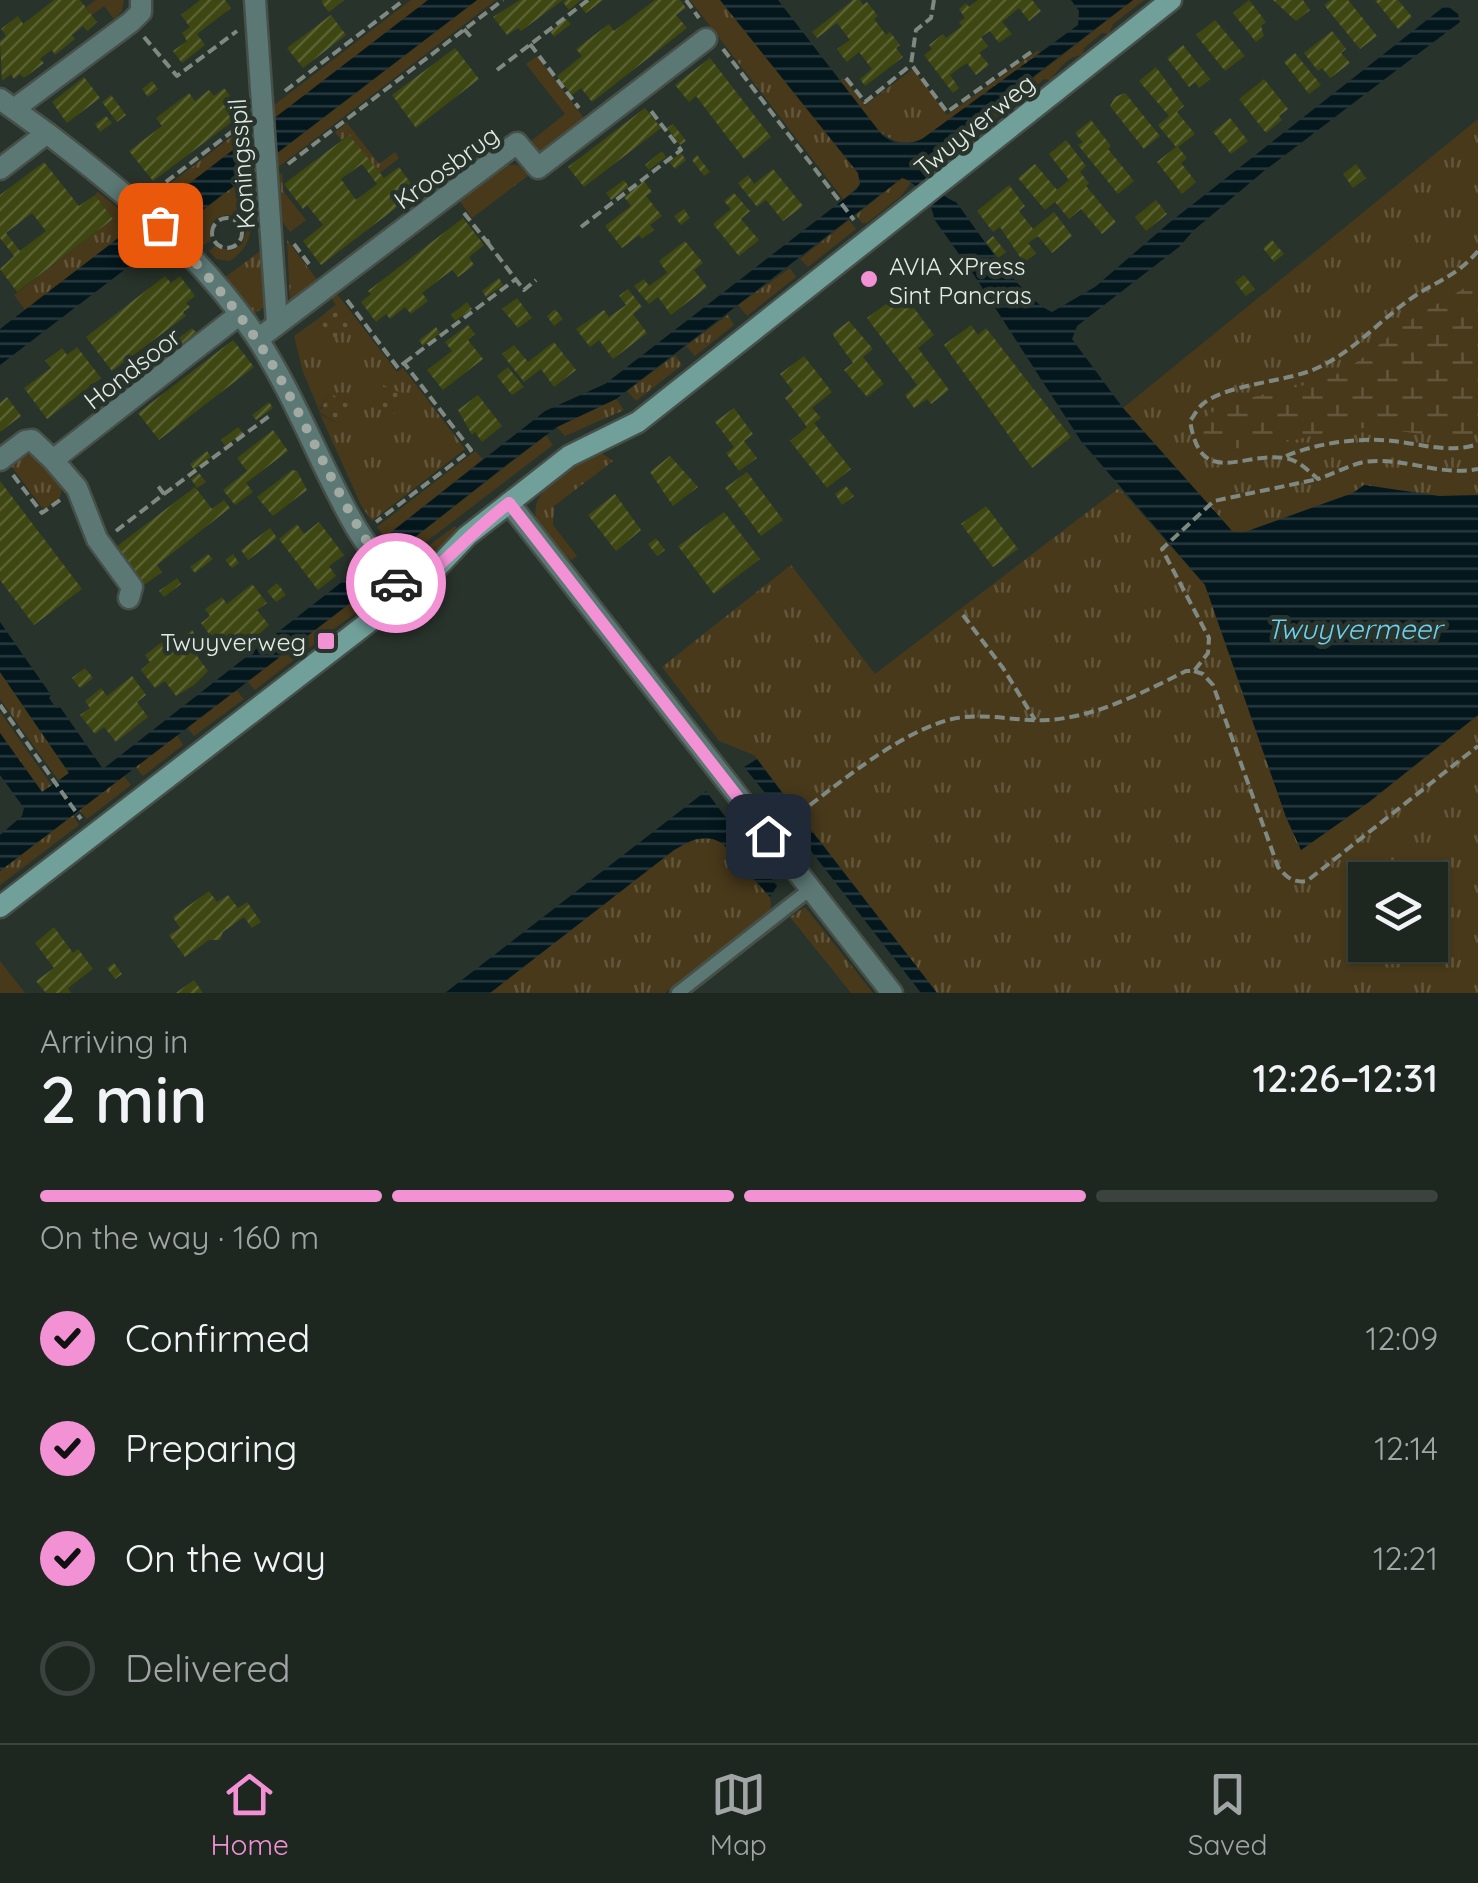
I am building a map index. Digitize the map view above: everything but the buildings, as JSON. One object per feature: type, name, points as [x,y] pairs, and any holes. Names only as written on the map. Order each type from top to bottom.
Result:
[{"type":"street","points":[[141,0],[141,12],[132,22],[7,104],[142,206],[240,314],[292,399],[366,542],[405,594]]},
{"type":"street","name":"Twuyverweg","points":[[0,907],[438,568],[466,536],[569,456],[638,422],[1170,0]]},
{"type":"street","name":"Koningsspil","points":[[256,8],[278,324]]},
{"type":"street","name":"Kroosbrug","points":[[258,339],[516,143],[538,168],[708,33]]},
{"type":"street","points":[[0,169],[47,133]]},
{"type":"street","name":"Hondsoor","points":[[53,460],[240,314]]},
{"type":"street","points":[[0,460],[32,440],[53,460],[77,488],[100,543],[132,588],[128,598]]},
{"type":"street","points":[[509,503],[892,993]]},
{"type":"lane","points":[[678,993],[809,890]]},
{"type":"path","points":[[266,178],[371,105],[503,0]]},
{"type":"path","points":[[496,70],[588,0]]},
{"type":"path","points":[[686,0],[856,222]]},
{"type":"path","points":[[846,78],[865,102],[910,68],[916,30],[931,18],[934,0]]},
{"type":"path","points":[[132,22],[177,76],[256,8]]},
{"type":"path","points":[[464,29],[470,37]]},
{"type":"path","points":[[530,44],[593,126]]},
{"type":"path","points":[[911,64],[947,112],[1034,50]]},
{"type":"path","points":[[581,226],[681,150],[637,92]]},
{"type":"path","points":[[449,194],[524,290],[536,280]]},
{"type":"path","points":[[223,218],[240,225],[242,235],[234,247],[224,248],[213,238],[213,228],[223,218]]},
{"type":"path","points":[[487,242],[494,238]]},
{"type":"path","points":[[1478,251],[1465,266],[1412,298],[1346,352],[1314,370],[1223,393],[1202,404],[1190,422],[1200,453],[1211,461],[1227,463],[1284,458],[1326,445],[1354,442],[1389,440],[1442,449],[1478,444]]},
{"type":"path","points":[[333,282],[398,368],[516,279]]},
{"type":"path","points":[[366,542],[470,450],[404,363]]},
{"type":"path","points":[[100,543],[292,399]]},
{"type":"path","points":[[1284,458],[1298,463],[1318,479]]},
{"type":"path","points":[[0,460],[42,514],[77,488]]},
{"type":"path","points":[[1194,672],[1208,652],[1209,638],[1162,549],[1214,501],[1318,479],[1364,462],[1458,473],[1478,469]]},
{"type":"path","points":[[158,486],[164,494]]},
{"type":"path","points":[[963,615],[1003,668],[1035,720]]},
{"type":"path","points":[[768,836],[870,762],[948,720],[1068,717],[1100,709],[1194,672],[1204,674],[1213,685],[1278,867],[1286,878],[1306,881],[1478,746]]},
{"type":"path","points":[[0,705],[82,820]]},
{"type":"green space","points":[[96,0],[124,0],[122,11],[114,19],[104,6],[92,15],[86,7]]},
{"type":"green space","points":[[411,0],[428,0],[274,120],[273,106]]},
{"type":"green space","points":[[477,0],[496,0],[277,168],[276,154]]},
{"type":"green space","points":[[690,0],[721,0],[858,173],[860,184],[844,200]]},
{"type":"green space","points":[[1133,0],[1144,0],[1113,24],[1109,34],[1102,33],[1084,48],[1083,55],[1068,60],[1050,80],[1044,79],[1022,101],[1010,106],[926,176],[922,162]]},
{"type":"green space","points":[[1038,50],[1041,53],[922,139],[908,142],[896,141],[874,126],[840,81],[843,78],[865,105],[913,69],[947,115]]},
{"type":"green space","points":[[537,56],[587,122],[544,152],[533,149],[530,142],[565,114],[526,64]]},
{"type":"green space","points":[[1478,119],[1478,495],[1439,496],[1364,485],[1353,493],[1245,532],[1233,532],[1123,408]]},
{"type":"green space","points":[[347,123],[379,164],[395,152],[399,158],[379,174],[349,135],[341,140],[335,132]]},
{"type":"green space","points":[[247,125],[248,138],[159,208],[150,199]]},
{"type":"green space","points":[[507,165],[518,165],[529,175],[472,218],[459,200]]},
{"type":"green space","points":[[282,173],[283,191],[306,220],[290,232],[279,217],[276,177]]},
{"type":"green space","points":[[250,174],[252,203],[237,217],[216,220],[211,240],[199,248],[180,228]]},
{"type":"green space","points":[[902,178],[912,181],[901,196],[862,223],[856,215]]},
{"type":"green space","points":[[98,192],[137,224],[25,310],[14,295],[113,219],[95,195]]},
{"type":"green space","points":[[252,211],[250,234],[242,251],[230,261],[216,259],[209,251],[215,246],[231,251],[242,244],[246,232],[242,221]]},
{"type":"green space","points":[[849,220],[856,229],[808,267],[800,259]]},
{"type":"green space","points":[[287,240],[318,281],[290,302]]},
{"type":"green space","points":[[263,249],[267,305],[253,315],[224,278]]},
{"type":"green space","points":[[790,268],[796,277],[747,316],[738,305]]},
{"type":"green space","points":[[1478,279],[1478,433],[1452,436],[1361,428],[1251,448],[1215,445],[1203,438],[1206,417],[1216,410],[1341,372],[1414,318]]},
{"type":"green space","points":[[337,294],[397,372],[403,368],[465,449],[372,521],[320,414],[340,425],[330,393],[319,410],[294,336],[318,319],[333,338],[348,327],[331,298]]},
{"type":"green space","points":[[334,306],[349,326],[333,339],[318,319]]},
{"type":"green space","points":[[728,315],[734,325],[695,356],[686,346]]},
{"type":"green space","points":[[675,355],[682,365],[636,401],[627,391]]},
{"type":"green space","points":[[381,384],[401,393],[402,412],[390,414],[378,401]]},
{"type":"green space","points":[[330,393],[351,406],[340,425],[319,412]]},
{"type":"green space","points":[[616,399],[624,410],[565,436],[557,427]]},
{"type":"green space","points":[[546,435],[553,445],[401,561],[396,552]]},
{"type":"green space","points":[[475,451],[483,459],[385,537],[377,527]]},
{"type":"green space","points":[[600,452],[613,461],[554,506],[553,525],[577,556],[572,560],[559,552],[542,529],[536,507],[547,486]]},
{"type":"green space","points":[[24,454],[40,458],[62,488],[60,497],[44,510],[9,463]]},
{"type":"green space","points":[[1119,488],[1205,585],[1301,850],[1369,802],[1478,715],[1478,993],[937,993],[754,755],[719,741],[662,667],[791,565],[875,674]]},
{"type":"green space","points":[[455,526],[457,529],[445,547],[424,567],[402,566]]},
{"type":"green space","points":[[373,585],[372,600],[308,649],[301,640]]},
{"type":"green space","points":[[290,649],[296,658],[255,690],[247,681]]},
{"type":"green space","points":[[0,672],[69,773],[59,781],[0,699]]},
{"type":"green space","points":[[236,690],[244,699],[194,736],[187,727]]},
{"type":"green space","points":[[0,712],[52,786],[42,792],[0,733]]},
{"type":"green space","points":[[177,735],[183,745],[143,776],[135,767]]},
{"type":"green space","points":[[124,776],[131,785],[87,819],[79,810]]},
{"type":"green space","points":[[73,815],[79,825],[0,885],[0,871]]},
{"type":"green space","points":[[694,839],[715,839],[723,844],[770,897],[771,909],[665,993],[490,993],[674,850]]},
{"type":"green space","points":[[805,907],[873,993],[851,993],[790,917]]},
{"type":"green space","points":[[0,961],[25,993],[0,993]]},
{"type":"water","points":[[428,0],[477,0],[0,365],[0,329]]},
{"type":"water","name":"Twuyvermeer","points":[[720,0],[778,0],[882,135],[896,143],[906,143],[922,139],[1078,25],[1079,11],[1071,0],[1133,0],[922,162],[934,186],[956,202],[1014,280],[1052,312],[1095,287],[1169,223],[1446,5],[1458,14],[1460,22],[1264,171],[1179,247],[1077,326],[1072,339],[1123,408],[1233,532],[1245,532],[1353,493],[1364,485],[1439,496],[1478,495],[1478,715],[1369,802],[1301,850],[1205,585],[1081,441],[934,219],[927,200],[902,178],[616,399],[557,427],[509,463],[396,552],[374,585],[0,871],[0,835],[22,816],[24,808],[0,775],[0,733],[42,792],[69,773],[0,672],[0,622],[56,708],[60,707],[103,769],[359,572],[385,537],[545,411],[605,384],[857,189],[858,173]]},
{"type":"water","points":[[757,759],[786,798],[776,806],[744,767]]},
{"type":"water","points":[[706,791],[777,886],[770,897],[723,844],[711,838],[698,839],[674,850],[490,993],[445,993]]},
{"type":"water","points":[[811,830],[937,993],[921,993],[801,838]]},
{"type":"way so far","points":[[160,225],[210,278],[258,339],[356,528],[396,583]]},
{"type":"place","name":"AVIA XPress Sint Pancras","points":[[869,279]]},
{"type":"place","name":"Twuyverweg","points":[[326,641]]},
{"type":"route","points":[[396,583],[405,594],[438,568],[466,536],[509,503],[768,836]]}]
